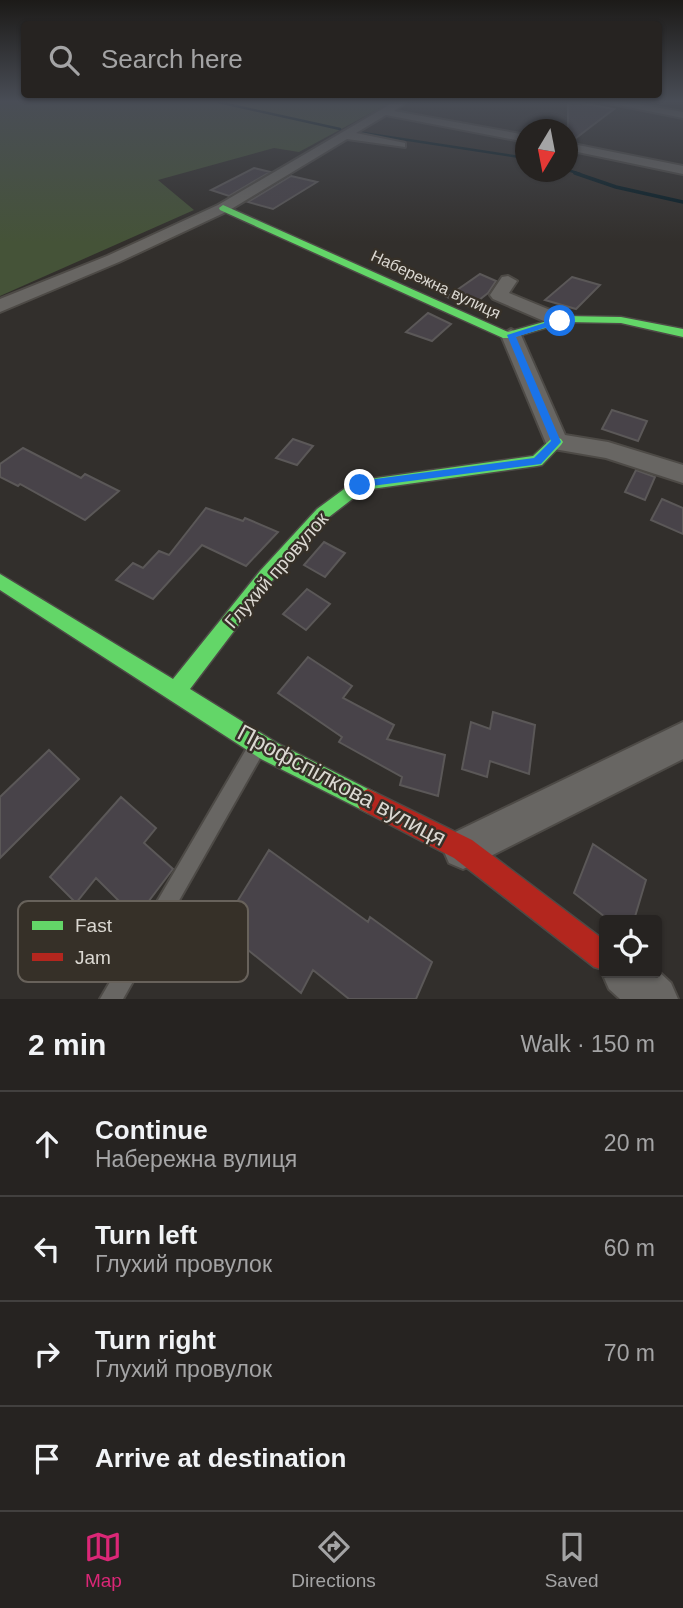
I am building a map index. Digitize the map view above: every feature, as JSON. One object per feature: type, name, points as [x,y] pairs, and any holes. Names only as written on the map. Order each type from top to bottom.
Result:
[{"type":"street","points":[[0,306],[113,259],[223,208],[323,149]]},
{"type":"street","points":[[578,149],[683,170]]},
{"type":"street","name":"Набережна вулиця","points":[[223,208],[507,337],[560,321],[621,320],[683,333]]},
{"type":"street","points":[[508,281],[499,295],[560,321]]},
{"type":"street","points":[[511,335],[556,442],[607,450],[671,468],[683,474]]},
{"type":"street","name":"Глухий провулок","points":[[176,691],[266,576],[323,513],[360,485],[537,461],[556,442]]},
{"type":"street","name":"Профспілкова вулиця","points":[[0,581],[258,744],[463,849],[599,953]]},
{"type":"street","points":[[463,849],[683,740]]},
{"type":"street","points":[[631,978],[655,999]]},
{"type":"lane","points":[[167,901],[258,744]]},
{"type":"lane","points":[[111,999],[121,982]]},
{"type":"green space","points":[[0,149],[272,149],[158,180],[194,210],[0,296]]},
{"type":"green space","points":[[278,149],[305,149],[299,152]]},
{"type":"building","points":[[254,168],[270,172],[229,196],[211,190]]},
{"type":"building","points":[[291,176],[317,182],[273,209],[248,202]]},
{"type":"building","points":[[480,274],[496,281],[488,293],[470,307],[447,297]]},
{"type":"building","points":[[572,277],[600,285],[576,309],[545,300]]},
{"type":"building","points":[[428,313],[451,324],[432,341],[406,332]]},
{"type":"building","points":[[612,410],[647,421],[638,441],[602,429]]},
{"type":"building","points":[[293,439],[313,446],[297,465],[276,458]]},
{"type":"building","points":[[23,448],[81,478],[85,474],[119,491],[85,520],[20,484],[18,486],[0,477],[0,464]]},
{"type":"building","points":[[636,470],[655,477],[645,500],[625,492]]},
{"type":"building","points":[[662,499],[683,508],[683,534],[651,520]]},
{"type":"building","points":[[206,508],[243,521],[245,518],[278,532],[246,566],[202,545],[153,599],[116,580],[133,563],[143,568],[159,551],[169,555]]},
{"type":"building","points":[[324,542],[345,553],[325,577],[304,565]]},
{"type":"building","points":[[307,589],[330,604],[306,630],[283,614]]},
{"type":"building","points":[[308,657],[352,686],[343,698],[394,725],[387,739],[445,755],[438,796],[400,785],[402,777],[339,742],[342,737],[278,693]]},
{"type":"building","points":[[493,712],[535,725],[529,774],[490,761],[487,777],[462,769],[471,722],[490,729]]},
{"type":"building","points":[[49,750],[79,779],[0,858],[0,797]]},
{"type":"building","points":[[121,797],[156,828],[144,843],[173,869],[149,901],[119,901],[96,878],[78,901],[74,901],[50,877]]},
{"type":"building","points":[[593,844],[646,880],[636,915],[603,915],[574,893]]},
{"type":"building","points":[[269,850],[368,922],[370,917],[432,962],[416,999],[349,999],[313,970],[301,993],[248,950],[248,901],[238,901]]},
{"type":"waterway","points":[[465,149],[515,156]]},
{"type":"waterway","points":[[578,174],[616,187],[683,202]]},
{"type":"traffic: fast","points":[[223,208],[507,336],[565,319],[621,320],[683,333]]},
{"type":"traffic: fast","points":[[176,691],[266,576],[323,513],[360,485],[537,461],[556,442]]},
{"type":"traffic: fast","points":[[0,581],[269,751],[368,801]]},
{"type":"traffic: jam","points":[[368,801],[463,849],[599,953]]},
{"type":"route","points":[[360,485],[413,480],[537,461],[556,442],[511,335],[560,321]]}]
